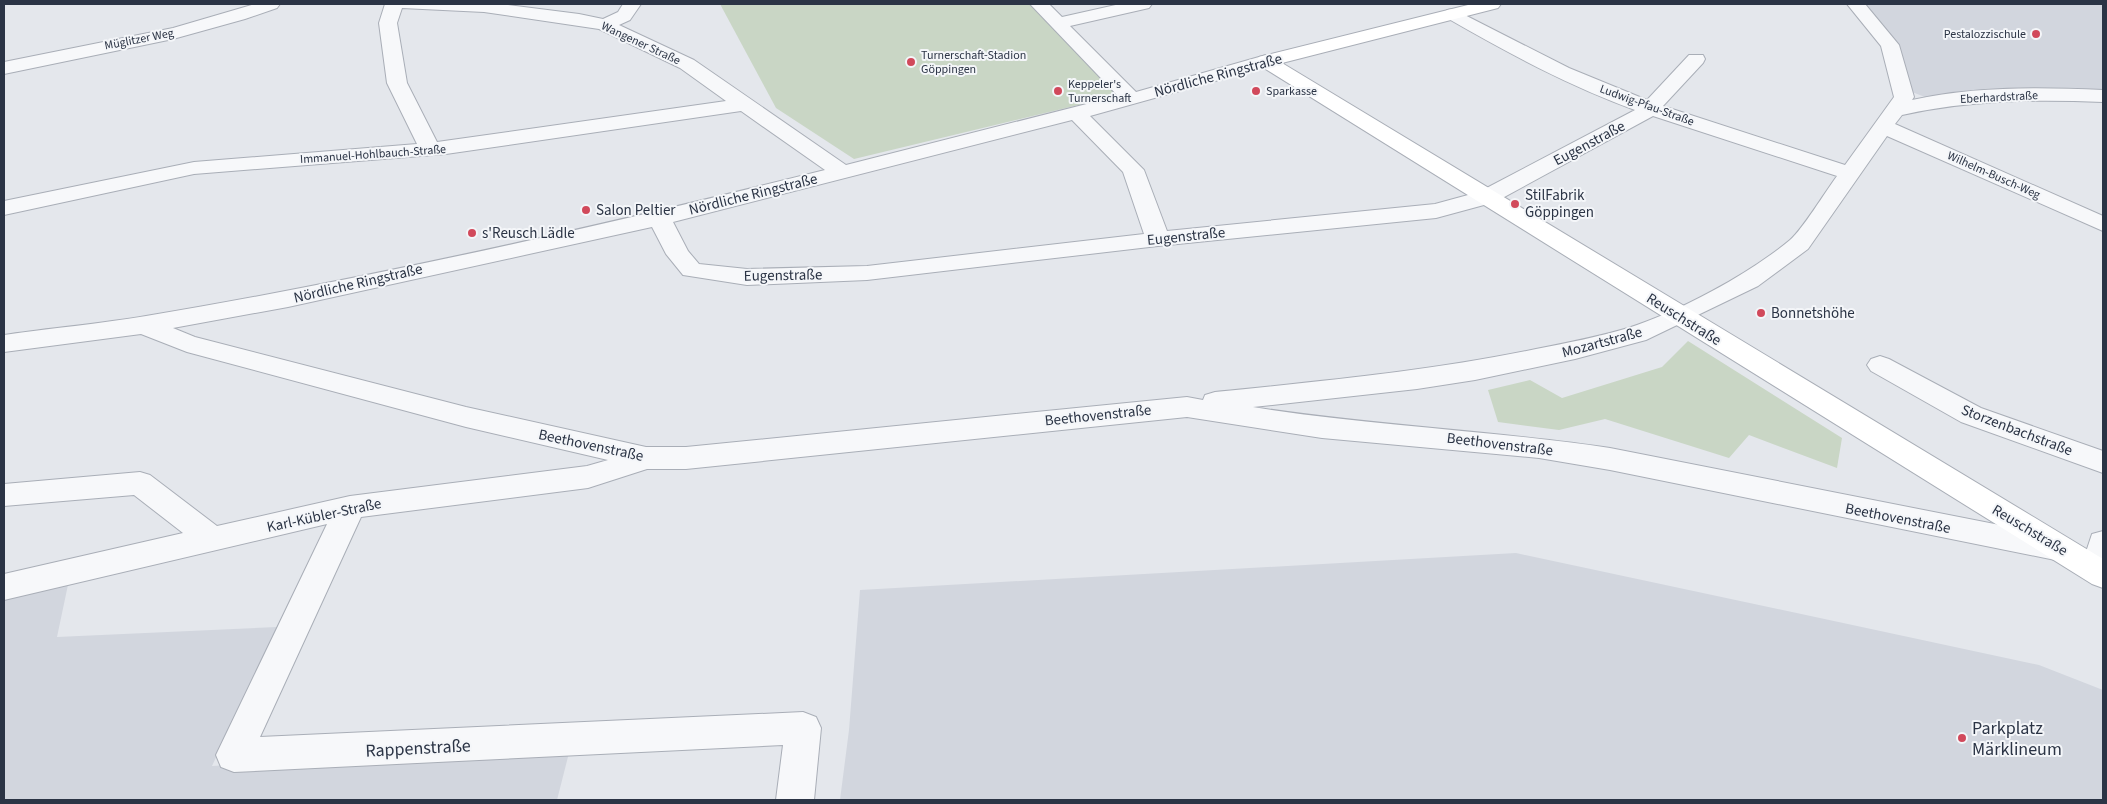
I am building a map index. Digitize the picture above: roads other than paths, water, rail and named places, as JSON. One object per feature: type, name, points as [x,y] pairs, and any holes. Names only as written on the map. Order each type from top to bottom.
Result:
[{"type":"street","name":"Müglitzer Weg","points":[[4,68],[44,57],[191,29],[241,16],[271,4]]},
{"type":"street","points":[[394,4],[388,22],[397,83],[430,149]]},
{"type":"street","name":"Wangener Straße","points":[[408,4],[484,7],[579,19],[605,25],[687,64],[842,172]]},
{"type":"street","points":[[605,25],[624,16],[632,4]]},
{"type":"street","points":[[1039,4],[1132,99]]},
{"type":"street","points":[[1058,23],[1143,4]]},
{"type":"street","name":"Nördliche Ringstraße","points":[[4,344],[143,325],[288,300],[659,218],[1132,99],[1266,62],[1492,4]]},
{"type":"street","name":"Mozartstraße","points":[[1187,407],[1229,400],[1418,380],[1475,371],[1575,350],[1637,334],[1679,316],[1749,281],[1800,244],[1890,119],[1904,96],[1890,45],[1856,4]]},
{"type":"street","name":"Ludwig-Pfau-Straße","points":[[1453,14],[1501,42],[1559,71],[1651,108],[1851,174]]},
{"type":"street","name":"Eugenstraße","points":[[659,218],[678,254],[692,270],[748,277],[867,273],[1158,239],[1436,211],[1488,197],[1651,108],[1696,59]]},
{"type":"street","name":"Reuschstraße","points":[[1266,62],[2060,549],[2101,563]]},
{"type":"street","name":"Eberhardstraße","points":[[1890,119],[1930,101],[2056,94],[2103,96]]},
{"type":"street","name":"Immanuel-Hohlbauch-Straße","points":[[4,208],[194,168],[430,149],[744,104]]},
{"type":"street","points":[[1076,113],[1133,170],[1158,239]]},
{"type":"street","name":"Wilhelm-Busch-Weg","points":[[1890,119],[2103,224]]},
{"type":"street","name":"Beethovenstraße","points":[[143,325],[188,343],[466,417],[646,458],[686,458],[1187,407],[1322,428],[1452,438],[1566,452],[2060,549]]},
{"type":"street","name":"Storzenbachstraße","points":[[1880,365],[1971,415],[2103,462]]},
{"type":"street","name":"Karl-Kübler-Straße","points":[[4,587],[350,507],[588,477],[646,458]]},
{"type":"street","points":[[4,495],[140,483],[212,539]]},
{"type":"street","name":"Rappenstraße","points":[[350,507],[234,756],[803,728],[795,800]]},
{"type":"place","name":"Pestalozzischule","points":[[2036,34]]},
{"type":"place","name":"Turnerschaft-Stadion Göppingen","points":[[911,62]]},
{"type":"place","name":"Keppeler's Turnerschaft","points":[[1058,91]]},
{"type":"place","name":"Sparkasse","points":[[1256,91]]},
{"type":"place","name":"StilFabrik Göppingen","points":[[1515,204]]},
{"type":"place","name":"Salon Peltier","points":[[586,210]]},
{"type":"place","name":"s'Reusch Lädle","points":[[472,233]]},
{"type":"place","name":"Bonnetshöhe","points":[[1761,313]]},
{"type":"place","name":"Parkplatz Märklineum","points":[[1962,738]]}]
